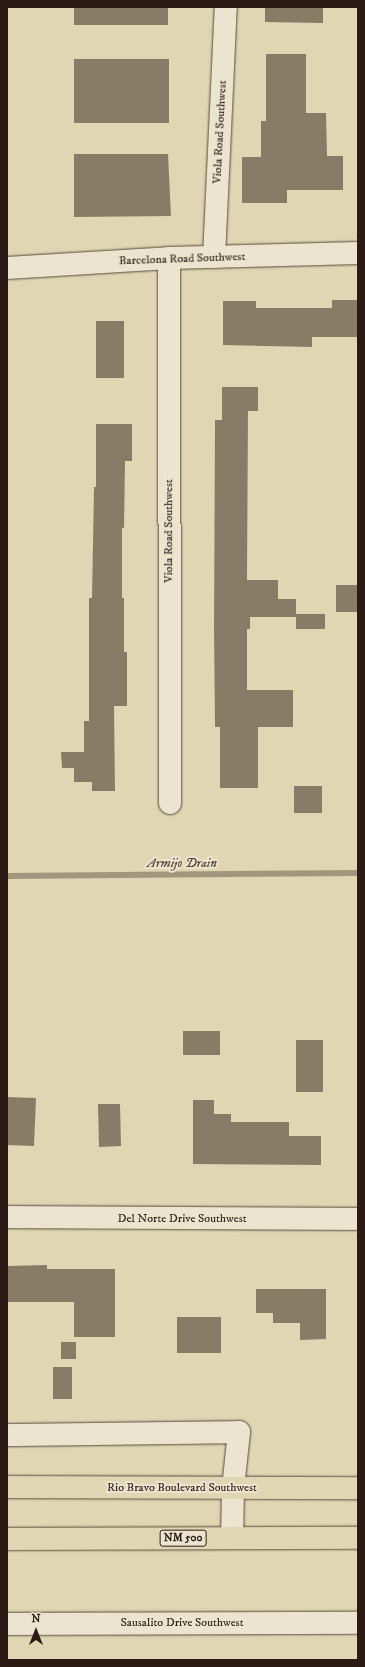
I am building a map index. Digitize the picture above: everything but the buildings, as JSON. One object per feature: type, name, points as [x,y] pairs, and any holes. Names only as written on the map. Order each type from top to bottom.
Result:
[{"type":"main road","name":"Rio Bravo Boulevard Southwest","points":[[7,1487],[358,1488]]},
{"type":"main road","name":"NM 500","points":[[7,1539],[358,1538]]},
{"type":"street","name":"Viola Road Southwest","points":[[214,256],[226,7]]},
{"type":"street","name":"Barcelona Road Southwest","points":[[7,268],[214,256],[358,253]]},
{"type":"street","name":"Viola Road Southwest","points":[[169,258],[170,803]]},
{"type":"street","name":"Del Norte Drive Southwest","points":[[7,1217],[358,1219]]},
{"type":"street","points":[[7,1435],[239,1432],[233,1488],[232,1538]]},
{"type":"street","name":"Sausalito Drive Southwest","points":[[7,1624],[358,1622]]},
{"type":"waterway","name":"Armijo Drain","points":[[7,876],[358,873]]}]
